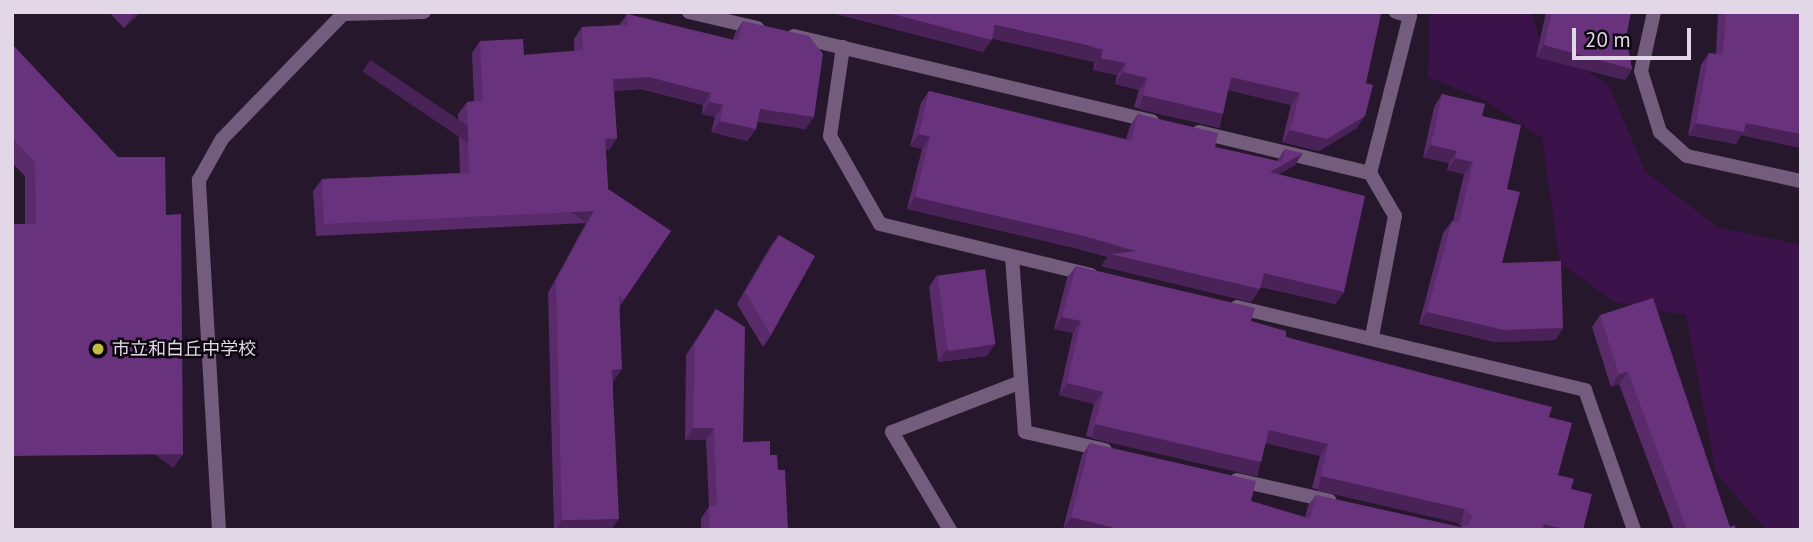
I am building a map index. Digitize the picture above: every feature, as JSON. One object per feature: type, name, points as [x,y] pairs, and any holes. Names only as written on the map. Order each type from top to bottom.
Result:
[{"type":"street","points":[[219,530],[199,180],[222,139],[344,13],[424,12]]},
{"type":"street","points":[[689,12],[1370,173]]},
{"type":"street","points":[[1372,337],[1395,216],[1370,173],[1410,16],[1396,12]]},
{"type":"street","points":[[1654,12],[1642,71],[1660,132],[1687,156],[1801,181]]},
{"type":"street","points":[[843,47],[830,136],[880,224],[1106,278]]},
{"type":"street","points":[[1012,257],[1025,432],[1119,453]]},
{"type":"street","points":[[1226,304],[1585,390],[1634,530]]},
{"type":"street","points":[[950,530],[892,432],[1021,382]]},
{"type":"street","points":[[1226,478],[1347,505]]},
{"type":"shaded area","points":[[1430,12],[1532,12],[1539,38],[1609,86],[1645,171],[1717,227],[1801,245],[1801,530],[1766,530],[1716,473],[1686,315],[1615,302],[1560,263],[1542,138],[1488,102],[1428,77]]},
{"type":"building","points":[[884,12],[1381,14],[1366,83],[1373,85],[1365,116],[1327,139],[1290,130],[1300,93],[1231,77],[1223,114],[1143,95],[1147,78],[1123,72],[1126,63],[1101,58],[1103,49],[995,25],[992,40]]},
{"type":"building","points":[[1552,12],[1631,12],[1626,37],[1632,69],[1544,45]]},
{"type":"building","points":[[1726,12],[1801,12],[1801,134],[1746,123],[1744,132],[1696,123],[1709,53],[1723,55]]},
{"type":"building","points":[[627,14],[738,41],[743,21],[809,36],[823,54],[814,117],[760,109],[756,129],[720,121],[723,105],[710,102],[711,93],[649,77],[613,79],[617,138],[605,139],[608,189],[671,231],[624,299],[619,296],[622,369],[612,370],[619,519],[562,520],[556,281],[594,211],[324,224],[322,179],[469,173],[467,102],[483,101],[480,41],[523,39],[524,55],[583,50],[582,27],[628,25]]},
{"type":"building","points":[[12,44],[118,157],[165,157],[166,215],[181,214],[183,454],[12,456],[12,224],[36,224],[35,162],[12,138]]},
{"type":"building","points":[[929,91],[1131,141],[1138,114],[1218,133],[1215,147],[1282,162],[1285,149],[1303,153],[1270,172],[1365,196],[1344,292],[1264,273],[1260,289],[1110,254],[1137,251],[1084,236],[915,197],[930,137],[919,134]]},
{"type":"building","points":[[1442,94],[1485,104],[1482,116],[1521,125],[1507,189],[1520,192],[1502,263],[1561,261],[1563,328],[1504,330],[1427,312],[1452,221],[1459,222],[1473,162],[1455,158],[1457,151],[1431,145]]},
{"type":"building","points":[[779,235],[815,256],[771,335],[745,292]]},
{"type":"building","points":[[1076,266],[1255,308],[1251,321],[1286,331],[1286,337],[1552,407],[1549,417],[1572,423],[1558,475],[1574,479],[1571,489],[1592,494],[1583,530],[1568,530],[1544,524],[1542,530],[1119,530],[1071,517],[1090,443],[1256,481],[1251,501],[1310,519],[1316,495],[1460,527],[1469,525],[1472,516],[1464,509],[1321,476],[1328,444],[1269,430],[1261,462],[1095,424],[1103,392],[1067,383],[1081,321],[1062,317]]},
{"type":"building","points":[[985,269],[996,344],[948,351],[937,276]]},
{"type":"building","points":[[1653,298],[1730,527],[1735,525],[1736,530],[1687,530],[1628,372],[1619,374],[1600,315]]},
{"type":"building","points":[[716,309],[745,327],[743,442],[770,441],[770,455],[777,455],[778,470],[785,470],[788,530],[710,530],[709,506],[717,506],[714,428],[693,428],[695,343]]},
{"type":"building","points":[[892,528],[892,530],[819,529]]},
{"type":"place","name":"市立和白丘中学校","points":[[98,349]]}]
